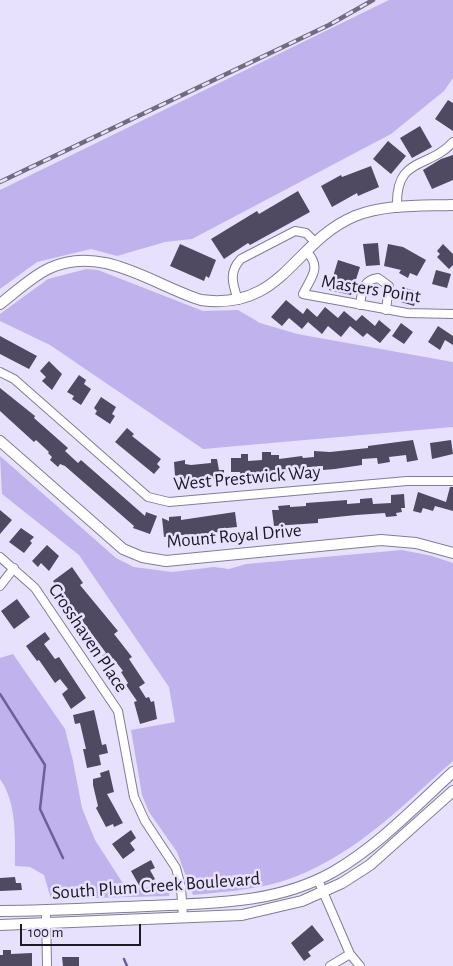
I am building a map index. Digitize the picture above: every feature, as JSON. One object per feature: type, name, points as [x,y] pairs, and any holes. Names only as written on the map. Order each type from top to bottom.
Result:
[{"type":"street","points":[[397,208],[396,190],[402,177],[414,166],[448,148],[453,142]]},
{"type":"street","points":[[0,304],[50,268],[93,260],[112,264],[201,300],[215,302],[238,300],[254,295],[273,283],[342,222],[356,216],[397,208],[453,205]]},
{"type":"street","points":[[238,300],[232,277],[236,264],[241,259],[295,231],[306,233],[316,243]]},
{"type":"street","name":"Masters Point","points":[[307,252],[314,260],[315,268],[303,294],[421,315],[453,314]]},
{"type":"street","points":[[360,305],[365,284],[370,279],[378,278],[388,286],[386,310]]},
{"type":"street","name":"West Prestwick Way","points":[[0,372],[14,380],[148,497],[169,502],[406,481],[453,481]]},
{"type":"street","name":"Mount Royal Drive","points":[[0,441],[123,549],[148,559],[166,561],[380,540],[416,543],[453,553]]},
{"type":"street","name":"Crosshaven Place","points":[[0,557],[35,588],[118,711],[134,797],[145,821],[176,868],[181,887],[183,916]]},
{"type":"street","points":[[0,586],[14,568]]},
{"type":"street","name":"South Plum Creek Boulevard","points":[[0,911],[46,911],[259,898],[318,880],[368,848],[453,772]]},
{"type":"street","name":"South Plum Creek Boulevard","points":[[0,926],[46,925],[183,916],[242,915],[262,912],[324,893],[370,865],[453,791]]},
{"type":"street","points":[[318,880],[350,954],[360,966]]},
{"type":"street","points":[[46,911],[47,966]]},
{"type":"street","points":[[330,966],[350,954]]},
{"type":"shaded area","points":[[389,0],[453,0],[453,78],[444,91],[391,134],[192,239],[165,242],[117,256],[91,249],[37,262],[0,289],[0,190]]},
{"type":"shaded area","points":[[86,269],[98,270],[203,311],[238,310],[260,323],[297,334],[453,362],[453,427],[203,449],[50,345],[0,321],[0,314],[48,279]]},
{"type":"shaded area","points":[[0,456],[116,558],[134,567],[172,572],[214,567],[229,569],[246,564],[402,550],[432,556],[453,563],[453,761],[372,831],[329,861],[305,873],[269,885],[193,895],[177,852],[149,812],[142,795],[131,730],[175,722],[169,687],[79,555],[2,494]]},
{"type":"shaded area","points":[[13,654],[65,729],[82,808],[95,840],[124,885],[135,888],[171,887],[169,896],[51,899],[44,875],[30,867],[15,866],[14,821],[10,799],[0,779],[0,658]]},
{"type":"building","points":[[448,100],[453,103],[453,131],[435,119]]},
{"type":"building","points":[[420,126],[432,147],[412,158],[400,138]]},
{"type":"building","points":[[388,141],[406,156],[391,174],[373,159]]},
{"type":"building","points":[[453,155],[453,180],[432,189],[423,170],[441,159]]},
{"type":"building","points":[[371,166],[379,187],[358,196],[357,193],[332,207],[321,186],[341,175],[342,177]]},
{"type":"building","points":[[298,191],[310,212],[250,245],[248,243],[224,259],[211,239],[257,211],[259,214]]},
{"type":"building","points":[[378,243],[380,265],[366,266],[363,244]]},
{"type":"building","points":[[180,244],[216,260],[209,278],[206,276],[204,281],[170,266]]},
{"type":"building","points":[[388,244],[403,247],[426,260],[417,276],[410,273],[408,278],[399,273],[401,270],[384,266]]},
{"type":"building","points":[[443,244],[453,254],[453,265],[449,269],[437,257],[440,254],[437,251]]},
{"type":"building","points":[[338,260],[360,267],[351,295],[329,290]]},
{"type":"building","points":[[436,270],[451,274],[447,288],[432,284]]},
{"type":"building","points":[[402,287],[418,292],[414,306],[401,302]]},
{"type":"building","points":[[286,300],[303,314],[307,308],[317,317],[325,307],[338,318],[344,311],[356,321],[362,315],[375,326],[379,320],[391,330],[380,343],[367,333],[363,337],[350,326],[341,337],[328,326],[322,334],[308,322],[302,329],[289,318],[282,326],[271,317]]},
{"type":"building","points":[[401,323],[413,332],[404,344],[392,336]]},
{"type":"building","points":[[438,326],[453,336],[453,345],[445,340],[440,350],[428,342]]},
{"type":"building","points":[[0,336],[37,356],[29,369],[0,354]]},
{"type":"building","points":[[49,361],[62,374],[52,390],[42,381],[46,377],[40,371]]},
{"type":"building","points":[[79,375],[86,380],[84,384],[91,389],[81,405],[72,399],[74,396],[67,392]]},
{"type":"building","points":[[0,388],[35,416],[34,418],[68,448],[65,451],[78,463],[81,460],[145,516],[146,512],[157,516],[150,534],[133,528],[134,526],[65,466],[60,464],[58,467],[50,460],[52,457],[49,452],[36,440],[34,442],[0,411]]},
{"type":"building","points":[[101,397],[116,407],[112,414],[115,416],[110,424],[95,414],[97,411],[94,408]]},
{"type":"building","points":[[127,428],[134,434],[132,436],[161,459],[157,464],[160,467],[154,474],[115,442]]},
{"type":"building","points":[[413,440],[418,460],[407,462],[406,455],[389,457],[390,462],[378,464],[377,458],[362,459],[362,465],[323,470],[323,466],[309,467],[309,471],[253,474],[253,477],[241,477],[240,472],[231,472],[231,458],[241,458],[241,454],[248,454],[248,461],[262,460],[262,452],[271,452],[271,455],[279,455],[279,459],[302,456],[303,458],[314,457],[314,451],[330,452],[368,448],[368,446]]},
{"type":"building","points":[[451,440],[453,454],[432,459],[430,443]]},
{"type":"building","points":[[211,459],[217,459],[219,470],[224,470],[224,478],[183,482],[182,475],[175,476],[174,462],[185,460],[185,464],[191,465],[211,463]]},
{"type":"building","points":[[450,487],[453,487],[453,511],[435,506],[433,511],[423,508],[421,513],[413,511],[418,492],[446,502]]},
{"type":"building","points":[[404,494],[405,508],[401,508],[402,512],[396,513],[397,516],[386,517],[385,513],[356,515],[318,519],[318,523],[274,526],[272,510],[279,510],[278,506],[306,506],[306,503],[347,500],[347,504],[360,503],[360,499],[372,498],[373,504],[391,503],[391,495]]},
{"type":"building","points":[[0,510],[12,520],[0,534]]},
{"type":"building","points":[[235,512],[237,527],[227,528],[227,531],[191,536],[191,534],[164,537],[162,518],[169,521],[169,517],[181,516],[181,520]]},
{"type":"building","points":[[21,528],[34,537],[24,553],[9,542]]},
{"type":"building","points":[[47,545],[59,556],[49,571],[41,563],[38,567],[32,561]]},
{"type":"building","points":[[72,567],[83,583],[80,585],[118,631],[114,634],[132,657],[129,659],[145,683],[139,687],[146,698],[149,697],[151,702],[154,701],[157,719],[140,724],[134,702],[137,701],[126,685],[128,683],[121,672],[123,671],[113,658],[107,663],[102,656],[106,653],[53,581]]},
{"type":"building","points":[[17,599],[30,617],[14,629],[1,611]]},
{"type":"building","points":[[45,632],[50,639],[44,644],[55,659],[59,657],[86,698],[71,709],[62,694],[68,689],[60,679],[55,683],[39,660],[37,661],[26,646]]},
{"type":"building","points":[[94,710],[102,745],[106,744],[108,753],[99,755],[101,765],[87,768],[83,749],[86,749],[80,723],[75,724],[73,715]]},
{"type":"building","points":[[109,770],[114,792],[107,794],[123,823],[114,827],[113,824],[106,827],[96,808],[98,806],[93,785],[93,779],[101,777],[100,773]]},
{"type":"building","points":[[131,830],[136,838],[130,843],[135,850],[123,859],[112,844]]},
{"type":"building","points":[[151,860],[155,868],[150,870],[155,879],[140,887],[131,871]]},
{"type":"building","points":[[15,877],[16,883],[21,883],[22,890],[0,891],[0,878]]},
{"type":"building","points":[[312,925],[324,940],[308,952],[311,956],[304,961],[291,943]]},
{"type":"building","points":[[3,950],[11,950],[11,954],[32,953],[32,966],[0,966],[0,955],[3,955]]},
{"type":"building","points":[[62,957],[79,957],[79,966],[63,966]]},
{"type":"waterway","points":[[0,694],[45,765],[40,809],[63,858]]},
{"type":"waterway","points":[[124,959],[127,966]]},
{"type":"railway","points":[[0,182],[329,25],[373,0]]}]
